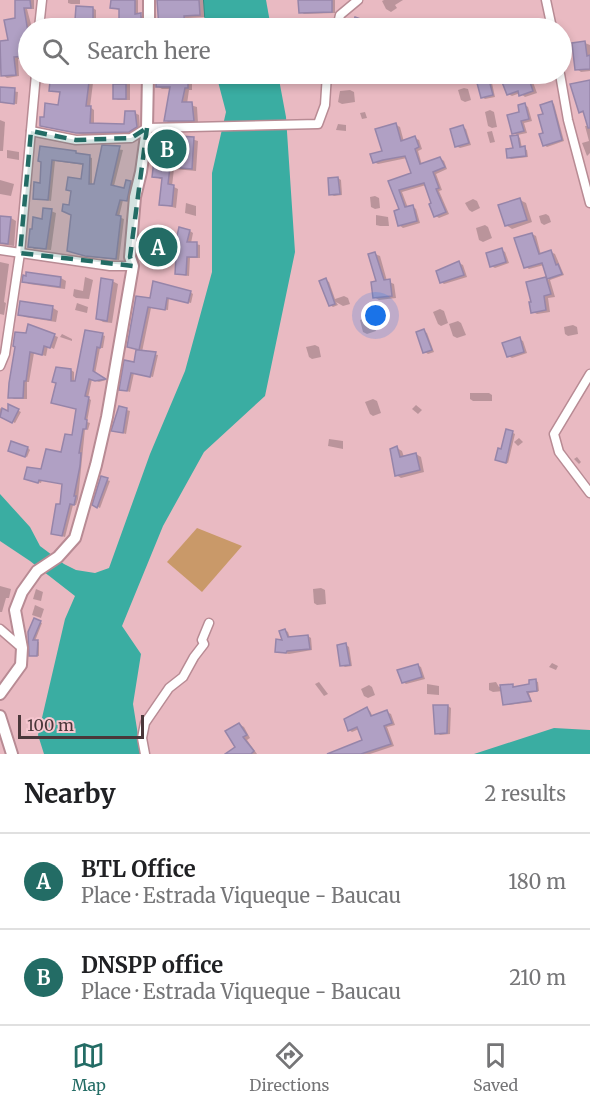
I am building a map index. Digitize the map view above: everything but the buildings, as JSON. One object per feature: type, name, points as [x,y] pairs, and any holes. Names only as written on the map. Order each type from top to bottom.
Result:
[{"type":"main road","points":[[149,0],[149,18]]},
{"type":"main road","points":[[0,694],[21,665],[22,648],[15,610],[22,592],[36,571],[58,557],[75,538],[96,465],[133,266],[130,257],[133,218],[147,128],[148,84]]},
{"type":"main road","points":[[0,716],[12,754]]},
{"type":"street","points":[[40,18],[42,0]]},
{"type":"street","points":[[339,18],[358,0]]},
{"type":"street","points":[[546,0],[550,18]]},
{"type":"street","points":[[0,366],[5,354],[20,253],[35,84]]},
{"type":"street","points":[[31,131],[76,140],[131,138],[147,128],[197,125],[318,124],[325,105],[326,84]]},
{"type":"street","points":[[562,84],[568,120],[590,203]]},
{"type":"street","points":[[0,250],[110,266],[133,266]]},
{"type":"street","points":[[590,374],[554,434],[559,452],[590,493]]},
{"type":"street","points":[[145,754],[142,738],[145,723],[169,688],[183,677],[204,645],[202,639],[209,623]]},
{"type":"street","points":[[0,629],[22,648]]},
{"type":"highlighted area","points":[[147,128],[130,257],[133,266],[20,253],[31,131],[76,140],[131,138]]},
{"type":"shaded area","points":[[197,528],[242,546],[202,592],[167,562]]},
{"type":"water","points":[[203,0],[266,0],[269,18],[204,18]]},
{"type":"water","points":[[219,84],[280,84],[286,117],[295,252],[265,396],[204,452],[163,526],[122,626],[141,654],[133,704],[141,754],[44,754],[38,735],[65,619],[75,596],[0,541],[0,494],[30,527],[40,546],[64,564],[76,570],[95,573],[109,568],[150,454],[185,371],[212,272],[212,173],[226,112]]},
{"type":"water","points":[[554,728],[590,730],[590,754],[474,754]]},
{"type":"place","name":"DNSPP office","points":[[167,149]]},
{"type":"place","name":"BTL Office","points":[[158,247]]}]
